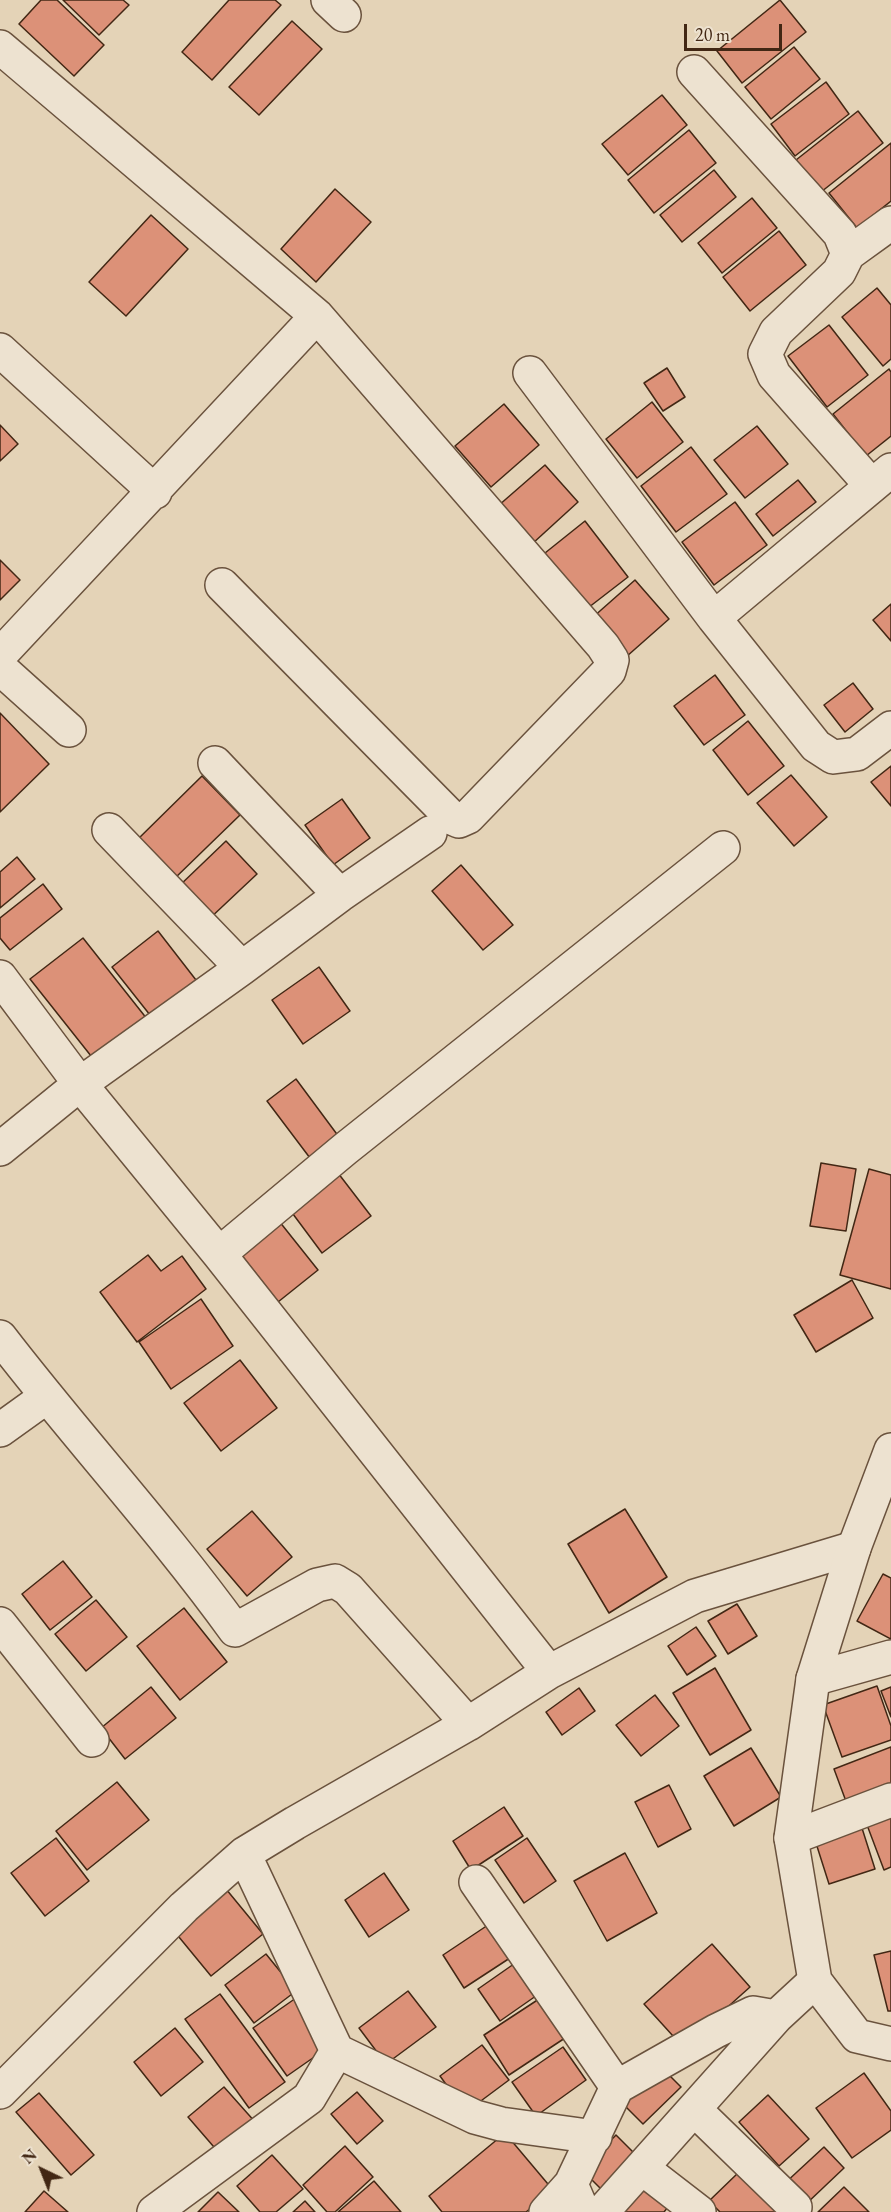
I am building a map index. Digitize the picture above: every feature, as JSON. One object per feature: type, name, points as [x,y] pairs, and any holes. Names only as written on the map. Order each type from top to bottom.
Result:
[{"type":"street","points":[[0,47],[317,316],[603,646],[612,660],[609,671],[468,817],[459,821],[452,818],[222,585]]},
{"type":"street","points":[[694,72],[840,234],[848,254]]},
{"type":"street","points":[[714,618],[881,478],[774,375],[765,354],[776,333],[839,272],[848,254],[891,223]]},
{"type":"street","points":[[0,656],[317,316]]},
{"type":"street","points":[[0,350],[155,492]]},
{"type":"street","points":[[530,373],[714,618],[816,746],[833,757],[857,754],[891,728]]},
{"type":"street","points":[[0,668],[69,730]]},
{"type":"street","points":[[215,763],[340,895]]},
{"type":"street","points":[[110,830],[242,968]]},
{"type":"street","points":[[0,1149],[80,1084],[340,895],[430,833]]},
{"type":"street","points":[[219,1254],[345,1149],[723,848]]},
{"type":"street","points":[[0,977],[80,1084],[219,1254],[549,1672]]},
{"type":"street","points":[[0,1337],[46,1397],[210,1595],[235,1630],[317,1585],[335,1581],[348,1589],[468,1724]]},
{"type":"street","points":[[0,1430],[46,1397]]},
{"type":"street","points":[[891,1450],[854,1548],[813,1679],[791,1838],[815,1981],[857,2036],[891,2044]]},
{"type":"street","points":[[0,2092],[184,1907],[244,1854],[295,1822],[468,1724],[549,1672],[695,1596],[854,1548]]},
{"type":"street","points":[[0,1624],[92,1740]]},
{"type":"street","points":[[813,1679],[891,1657]]},
{"type":"street","points":[[791,1838],[891,1800]]},
{"type":"street","points":[[244,1854],[337,2051],[475,2117],[501,2124],[595,2137]]},
{"type":"street","points":[[476,1882],[618,2086]]},
{"type":"street","points":[[602,2212],[776,2017],[815,1981]]},
{"type":"street","points":[[546,2212],[577,2198],[595,2137],[618,2086],[753,2013],[776,2017]]},
{"type":"street","points":[[162,2210],[309,2098],[337,2051]]},
{"type":"street","points":[[694,2109],[795,2207]]},
{"type":"street","points":[[642,2168],[699,2212]]},
{"type":"building","points":[[41,0],[57,0],[104,45],[74,76],[19,24]]},
{"type":"building","points":[[63,0],[123,0],[129,5],[99,35]]},
{"type":"building","points":[[229,0],[275,0],[281,5],[212,80],[182,52]]},
{"type":"building","points":[[780,0],[806,32],[742,83],[717,51]]},
{"type":"building","points":[[292,21],[322,49],[259,115],[229,87]]},
{"type":"building","points":[[794,47],[820,79],[771,119],[745,87]]},
{"type":"building","points":[[826,82],[849,114],[795,156],[771,124]]},
{"type":"building","points":[[662,95],[687,125],[628,175],[602,144]]},
{"type":"building","points":[[858,111],[883,143],[821,192],[796,160]]},
{"type":"building","points":[[689,130],[716,163],[654,213],[628,180]]},
{"type":"building","points":[[891,143],[891,201],[857,228],[829,193]]},
{"type":"building","points":[[714,170],[736,197],[682,242],[660,215]]},
{"type":"building","points":[[335,189],[371,222],[316,282],[281,249]]},
{"type":"building","points":[[752,198],[777,228],[722,273],[698,243]]},
{"type":"building","points":[[151,215],[188,249],[126,316],[89,282]]},
{"type":"building","points":[[779,231],[806,265],[750,311],[723,277]]},
{"type":"building","points":[[877,288],[891,305],[891,359],[883,366],[842,317]]},
{"type":"building","points":[[829,325],[868,375],[827,407],[788,356]]},
{"type":"building","points":[[667,368],[685,397],[663,411],[644,383]]},
{"type":"building","points":[[889,369],[891,372],[891,436],[866,456],[833,414]]},
{"type":"building","points":[[652,402],[683,442],[637,478],[606,439]]},
{"type":"building","points":[[504,404],[539,445],[491,487],[455,446]]},
{"type":"building","points":[[0,425],[18,444],[0,461]]},
{"type":"building","points":[[757,426],[788,464],[745,498],[714,460]]},
{"type":"building","points":[[691,447],[727,494],[676,532],[641,486]]},
{"type":"building","points":[[545,465],[578,502],[532,544],[498,506]]},
{"type":"building","points":[[798,480],[816,502],[773,536],[756,514]]},
{"type":"building","points":[[735,502],[767,545],[714,585],[682,542]]},
{"type":"building","points":[[585,521],[628,577],[584,611],[540,557]]},
{"type":"building","points":[[0,560],[20,580],[0,600]]},
{"type":"building","points":[[635,580],[669,619],[626,657],[592,618]]},
{"type":"building","points":[[891,604],[891,641],[873,620]]},
{"type":"building","points":[[715,675],[745,715],[704,745],[674,706]]},
{"type":"building","points":[[853,683],[873,709],[845,732],[824,705]]},
{"type":"building","points":[[0,713],[49,764],[0,812]]},
{"type":"building","points":[[748,721],[784,766],[748,795],[713,750]]},
{"type":"building","points":[[891,766],[891,806],[871,782]]},
{"type":"building","points":[[791,775],[827,817],[794,846],[757,803]]},
{"type":"building","points":[[202,776],[240,815],[173,880],[136,841]]},
{"type":"building","points":[[342,799],[370,838],[333,865],[305,825]]},
{"type":"building","points":[[226,841],[257,874],[207,921],[177,888]]},
{"type":"building","points":[[17,857],[35,879],[0,908],[0,872]]},
{"type":"building","points":[[461,865],[513,925],[483,950],[432,891]]},
{"type":"building","points":[[43,884],[62,909],[10,950],[0,938],[0,918]]},
{"type":"building","points":[[158,931],[196,980],[150,1015],[112,967]]},
{"type":"building","points":[[83,938],[151,1024],[99,1066],[30,979]]},
{"type":"building","points":[[319,967],[350,1011],[303,1044],[272,1000]]},
{"type":"building","points":[[296,1079],[339,1137],[310,1158],[267,1101]]},
{"type":"building","points":[[821,1163],[856,1169],[846,1231],[810,1226]]},
{"type":"building","points":[[869,1169],[891,1175],[891,1289],[840,1275]]},
{"type":"building","points":[[338,1173],[371,1216],[322,1253],[290,1210]]},
{"type":"building","points":[[279,1221],[318,1270],[278,1302],[239,1252]]},
{"type":"building","points":[[148,1255],[161,1271],[182,1256],[206,1289],[137,1342],[100,1292]]},
{"type":"building","points":[[852,1280],[873,1318],[816,1352],[794,1315]]},
{"type":"building","points":[[201,1299],[233,1346],[171,1389],[139,1342]]},
{"type":"building","points":[[240,1360],[277,1408],[221,1451],[184,1403]]},
{"type":"building","points":[[625,1509],[667,1577],[609,1613],[568,1544]]},
{"type":"building","points":[[252,1511],[292,1557],[247,1596],[207,1549]]},
{"type":"building","points":[[63,1561],[92,1597],[50,1630],[22,1594]]},
{"type":"building","points":[[883,1574],[891,1578],[891,1639],[857,1621]]},
{"type":"building","points":[[96,1600],[127,1637],[86,1671],[55,1634]]},
{"type":"building","points":[[737,1604],[757,1636],[728,1654],[708,1621]]},
{"type":"building","points":[[184,1608],[227,1662],[180,1700],[137,1646]]},
{"type":"building","points":[[696,1627],[716,1656],[687,1675],[668,1646]]},
{"type":"building","points":[[715,1668],[751,1730],[710,1755],[673,1693]]},
{"type":"building","points":[[877,1686],[891,1726],[891,1740],[842,1757],[823,1705]]},
{"type":"building","points":[[151,1687],[176,1718],[125,1759],[101,1728]]},
{"type":"building","points":[[891,1687],[891,1717],[881,1691]]},
{"type":"building","points":[[579,1688],[595,1711],[562,1735],[546,1712]]},
{"type":"building","points":[[655,1695],[679,1726],[641,1756],[616,1725]]},
{"type":"building","points":[[891,1747],[891,1787],[847,1804],[834,1769]]},
{"type":"building","points":[[751,1748],[781,1797],[734,1826],[704,1776]]},
{"type":"building","points":[[117,1782],[149,1820],[87,1870],[56,1831]]},
{"type":"building","points":[[669,1785],[691,1829],[658,1847],[635,1802]]},
{"type":"building","points":[[504,1807],[523,1836],[471,1870],[453,1841]]},
{"type":"building","points":[[891,1807],[891,1867],[884,1870],[864,1817]]},
{"type":"building","points":[[861,1825],[875,1869],[829,1884],[815,1840]]},
{"type":"building","points":[[56,1838],[89,1881],[45,1916],[11,1873]]},
{"type":"building","points":[[527,1838],[556,1881],[524,1903],[495,1860]]},
{"type":"building","points":[[625,1853],[657,1913],[607,1941],[574,1881]]},
{"type":"building","points":[[384,1873],[409,1910],[369,1937],[345,1900]]},
{"type":"building","points":[[226,1889],[263,1934],[211,1976],[174,1931]]},
{"type":"building","points":[[491,1923],[513,1956],[464,1988],[443,1955]]},
{"type":"building","points":[[712,1944],[750,1987],[683,2047],[644,2004]]},
{"type":"building","points":[[891,1951],[891,2011],[888,2011],[874,1955]]},
{"type":"building","points":[[266,1954],[296,1991],[254,2023],[225,1985]]},
{"type":"building","points":[[521,1959],[543,1991],[500,2021],[478,1989]]},
{"type":"building","points":[[408,1991],[436,2027],[386,2064],[359,2028]]},
{"type":"building","points":[[220,1994],[285,2082],[249,2108],[185,2019]]},
{"type":"building","points":[[296,1998],[330,2046],[287,2076],[253,2028]]},
{"type":"building","points":[[539,1999],[565,2038],[509,2075],[484,2035]]},
{"type":"building","points":[[175,2028],[203,2062],[161,2096],[134,2062]]},
{"type":"building","points":[[482,2045],[509,2080],[466,2112],[440,2076]]},
{"type":"building","points":[[563,2047],[586,2080],[536,2116],[512,2082]]},
{"type":"building","points":[[661,2067],[681,2087],[643,2124],[623,2104]]},
{"type":"building","points":[[864,2073],[891,2111],[891,2130],[852,2158],[816,2108]]},
{"type":"building","points":[[224,2087],[256,2123],[220,2154],[188,2117]]},
{"type":"building","points":[[357,2092],[383,2121],[357,2144],[331,2114]]},
{"type":"building","points":[[39,2093],[94,2155],[71,2175],[16,2112]]},
{"type":"building","points":[[768,2095],[809,2139],[779,2166],[739,2122]]},
{"type":"building","points":[[505,2133],[553,2190],[526,2212],[442,2212],[429,2196]]},
{"type":"building","points":[[616,2135],[639,2158],[605,2193],[582,2170]]},
{"type":"building","points":[[345,2146],[373,2177],[335,2212],[327,2212],[303,2185]]},
{"type":"building","points":[[824,2147],[844,2168],[805,2205],[784,2184]]},
{"type":"building","points":[[272,2155],[303,2189],[276,2212],[260,2212],[237,2186]]},
{"type":"building","points":[[739,2172],[777,2212],[720,2212],[709,2201]]},
{"type":"building","points":[[374,2181],[401,2212],[338,2212]]},
{"type":"building","points":[[639,2186],[668,2207],[664,2212],[616,2212]]},
{"type":"building","points":[[844,2187],[869,2212],[818,2212]]},
{"type":"building","points":[[44,2191],[68,2212],[25,2212]]},
{"type":"building","points":[[218,2192],[239,2212],[198,2212]]},
{"type":"building","points":[[305,2201],[315,2212],[293,2212]]}]
